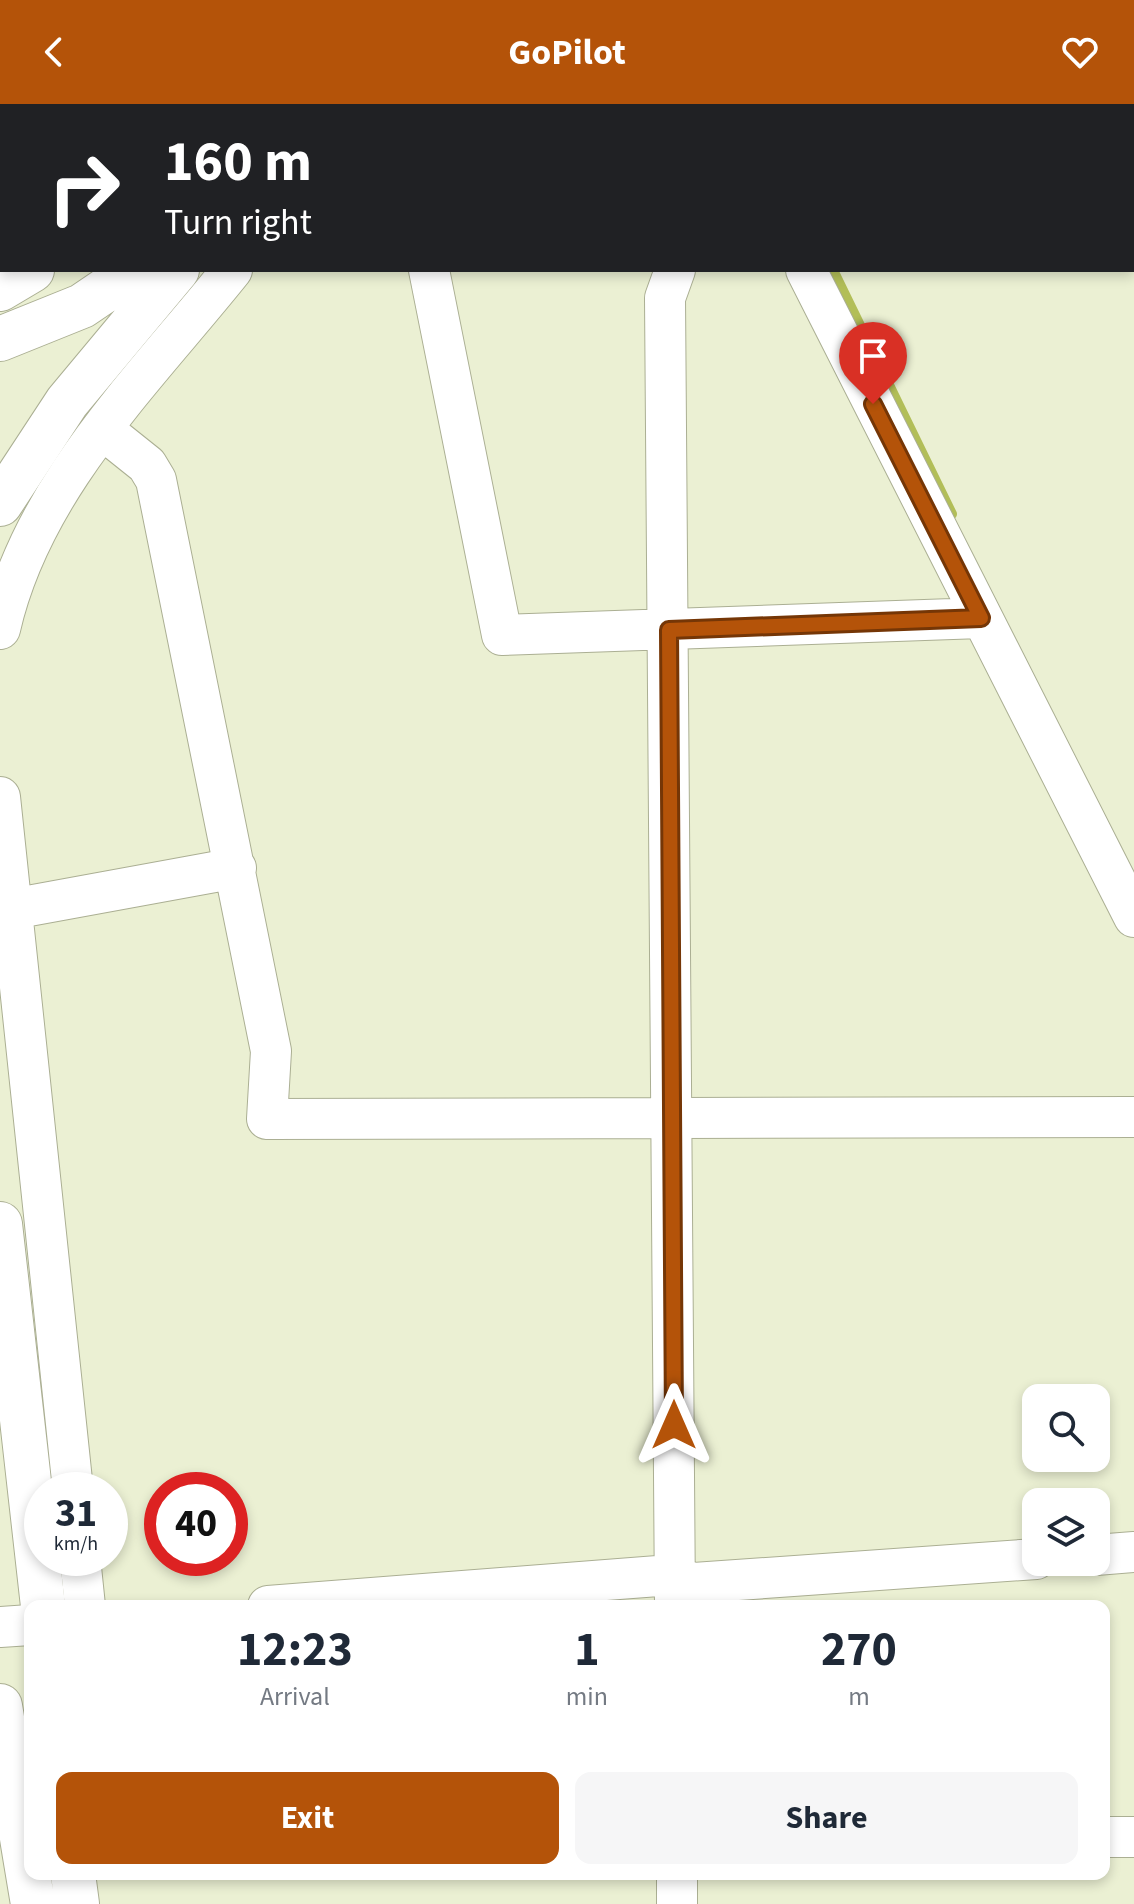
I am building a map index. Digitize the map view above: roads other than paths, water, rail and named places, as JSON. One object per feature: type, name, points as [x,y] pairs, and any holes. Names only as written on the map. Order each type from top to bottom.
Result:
[{"type":"highway","points":[[0,289],[29,272]]},
{"type":"highway","points":[[0,339],[82,306],[132,272]]},
{"type":"highway","points":[[0,504],[67,402],[175,272]]},
{"type":"highway","points":[[0,1224],[42,1600]]},
{"type":"highway","points":[[0,1706],[24,1850]]},
{"type":"highway","points":[[29,1880],[33,1904]]},
{"type":"highway","points":[[74,1880],[77,1904]]},
{"type":"street","points":[[0,629],[7,597],[48,506],[102,429],[230,272]]},
{"type":"street","points":[[429,272],[502,635],[981,618]]},
{"type":"street","points":[[674,272],[665,298],[674,1119],[675,1592]]},
{"type":"street","points":[[807,272],[1134,917]]},
{"type":"street","points":[[102,429],[147,465],[156,480],[271,1051],[267,1119],[1134,1117]]},
{"type":"street","points":[[0,797],[71,1472]]},
{"type":"street","points":[[12,909],[236,868]]},
{"type":"street","points":[[1110,1554],[1134,1552]]},
{"type":"street","points":[[675,1592],[694,1583],[1022,1560]]},
{"type":"street","points":[[82,1576],[84,1600]]},
{"type":"street","points":[[346,1600],[658,1576],[675,1592]]},
{"type":"street","points":[[0,1627],[24,1625]]},
{"type":"street","points":[[1110,1837],[1134,1837]]},
{"type":"street","points":[[677,1880],[677,1904]]},
{"type":"waterway","points":[[834,272],[952,514]]}]
